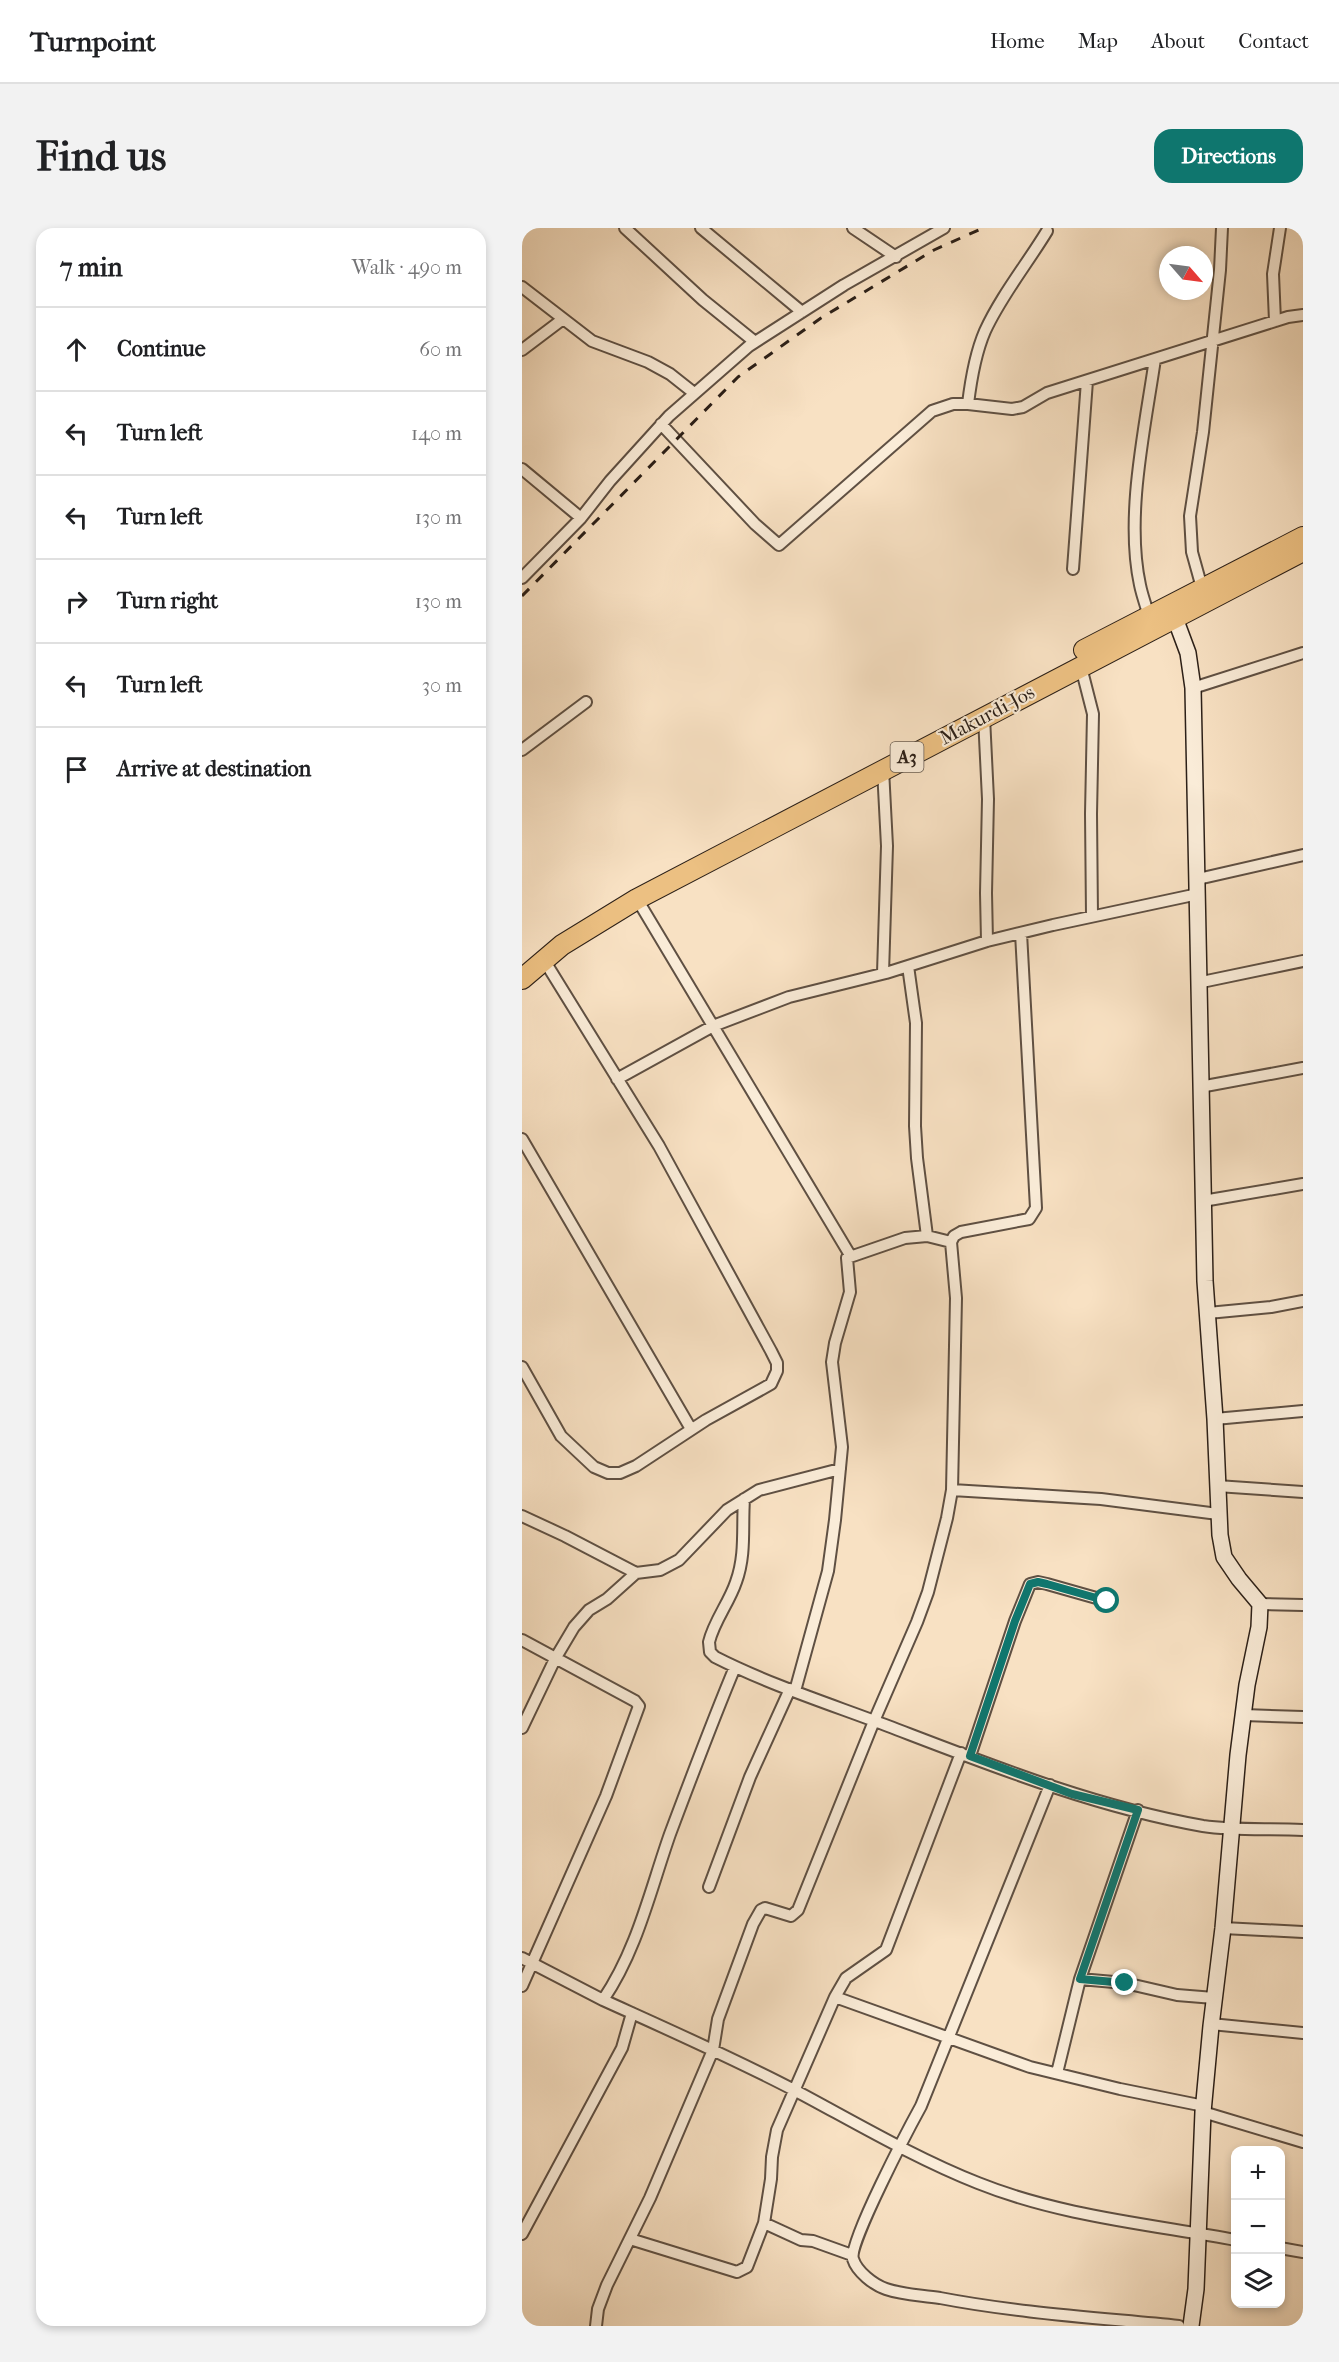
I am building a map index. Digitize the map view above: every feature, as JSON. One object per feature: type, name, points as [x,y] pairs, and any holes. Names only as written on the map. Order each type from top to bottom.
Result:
[{"type":"highway","name":"Makurdi-Jos","points":[[522,962],[557,935],[629,889],[1149,616],[1173,612],[1202,588],[1303,537]]},
{"type":"highway","name":"Makurdi-Jos","points":[[522,979],[579,933],[637,899],[1081,666],[1173,612],[1303,551]]},
{"type":"street","points":[[625,228],[703,300],[755,342]]},
{"type":"street","points":[[701,228],[802,312]]},
{"type":"street","points":[[853,228],[896,257]]},
{"type":"street","points":[[522,578],[581,518],[610,481],[662,424],[694,393],[755,342],[844,285],[944,228]]},
{"type":"street","points":[[1202,588],[1192,552],[1190,516],[1203,432],[1222,228]]},
{"type":"street","points":[[1275,321],[1274,274],[1280,228]]},
{"type":"street","points":[[968,404],[972,371],[985,332],[1000,304],[1047,231]]},
{"type":"street","points":[[522,287],[592,341],[648,362],[670,374],[694,393]]},
{"type":"street","points":[[662,424],[755,524],[779,545],[932,411],[953,404],[1012,409],[1023,407],[1047,393],[1275,321],[1303,315]]},
{"type":"street","points":[[525,344],[563,319]]},
{"type":"street","points":[[1149,616],[1139,584],[1136,518],[1137,487],[1155,359]]},
{"type":"street","points":[[1073,568],[1087,381]]},
{"type":"street","points":[[522,469],[581,518]]},
{"type":"street","points":[[1173,612],[1188,653],[1193,688],[1203,1201],[1218,1514],[1224,1557],[1260,1604],[1259,1627],[1247,1685],[1211,2024],[1204,2109],[1196,2289],[1191,2326]]},
{"type":"street","points":[[1193,688],[1303,652]]},
{"type":"street","points":[[1081,666],[1093,714],[1092,916]]},
{"type":"street","points":[[522,750],[586,702]]},
{"type":"street","points":[[984,717],[988,799],[987,941]]},
{"type":"street","points":[[883,770],[887,846],[883,974]]},
{"type":"street","points":[[617,1079],[713,1026],[789,997],[883,974],[987,941],[1092,916],[1303,855]]},
{"type":"street","points":[[637,899],[850,1255]]},
{"type":"street","points":[[596,2326],[601,2300],[713,2050],[718,2019],[753,1924],[763,1908],[791,1916],[798,1910],[928,1592],[952,1490],[956,1298],[951,1242],[954,1236],[961,1232],[1029,1219],[1036,1208],[1021,933]]},
{"type":"street","points":[[522,1367],[561,1436],[594,1467],[603,1471],[620,1473],[636,1466],[691,1429],[771,1384],[777,1371],[777,1362],[664,1156],[544,960]]},
{"type":"street","points":[[1197,983],[1303,961]]},
{"type":"street","points":[[908,966],[915,1023],[917,1158],[927,1236]]},
{"type":"street","points":[[1200,1087],[1303,1068]]},
{"type":"street","points":[[522,1139],[691,1429]]},
{"type":"street","points":[[1203,1201],[1303,1184]]},
{"type":"street","points":[[709,1887],[750,1777],[793,1690],[828,1571],[842,1447],[832,1362],[835,1343],[850,1293],[845,1263],[850,1255],[905,1238],[927,1236],[951,1242]]},
{"type":"street","points":[[1208,1313],[1271,1307],[1303,1301]]},
{"type":"street","points":[[1215,1419],[1303,1411]]},
{"type":"street","points":[[522,1516],[636,1573],[660,1570],[679,1560],[727,1510],[759,1490],[840,1469]]},
{"type":"street","points":[[1217,1486],[1303,1492]]},
{"type":"street","points":[[952,1490],[1101,1499],[1218,1514]]},
{"type":"street","points":[[744,1499],[744,1546],[736,1583],[709,1642],[710,1652],[715,1657],[793,1690],[1072,1794],[1203,1826],[1231,1829],[1268,1827],[1303,1830]]},
{"type":"street","points":[[727,1510],[743,1523]]},
{"type":"street","points":[[522,1728],[555,1659],[581,1617],[607,1599],[636,1573]]},
{"type":"street","points":[[630,2239],[738,2272],[744,2270],[749,2264],[764,2223],[777,2130],[835,1997],[846,1978],[886,1950],[965,1755],[1030,1584],[1038,1582],[1107,1601]]},
{"type":"street","points":[[1260,1604],[1303,1605]]},
{"type":"street","points":[[522,1640],[635,1701],[639,1706],[606,1796],[527,1961],[522,1986]]},
{"type":"street","points":[[603,2000],[619,1976],[635,1941],[671,1833],[735,1667]]},
{"type":"street","points":[[1244,1715],[1303,1717]]},
{"type":"street","points":[[1050,1785],[921,2106],[899,2147],[852,2255],[856,2266],[866,2277],[883,2288],[901,2294],[969,2304],[1179,2326]]},
{"type":"street","points":[[1057,2073],[1080,1979],[1138,1810]]},
{"type":"street","points":[[1223,1928],[1303,1932]]},
{"type":"street","points":[[527,1961],[603,2000],[713,2050],[899,2147],[978,2183],[1021,2198],[1080,2213],[1231,2239]]},
{"type":"street","points":[[1080,1979],[1125,1983],[1177,1995],[1214,1998]]},
{"type":"street","points":[[835,1997],[1030,2067],[1204,2109],[1303,2142]]},
{"type":"street","points":[[522,2234],[622,2048],[632,2013]]},
{"type":"street","points":[[1211,2024],[1303,2033]]},
{"type":"street","points":[[764,2223],[801,2240],[813,2241],[852,2255]]},
{"type":"street","points":[[1285,2249],[1303,2252]]},
{"type":"railway","points":[[522,596],[738,377],[821,318],[934,250],[983,228]]},
{"type":"route","points":[[1107,1601],[1038,1582],[1030,1584],[1015,1621],[970,1756],[1072,1794],[1138,1810],[1080,1979],[1104,1983],[1125,1983]]}]
